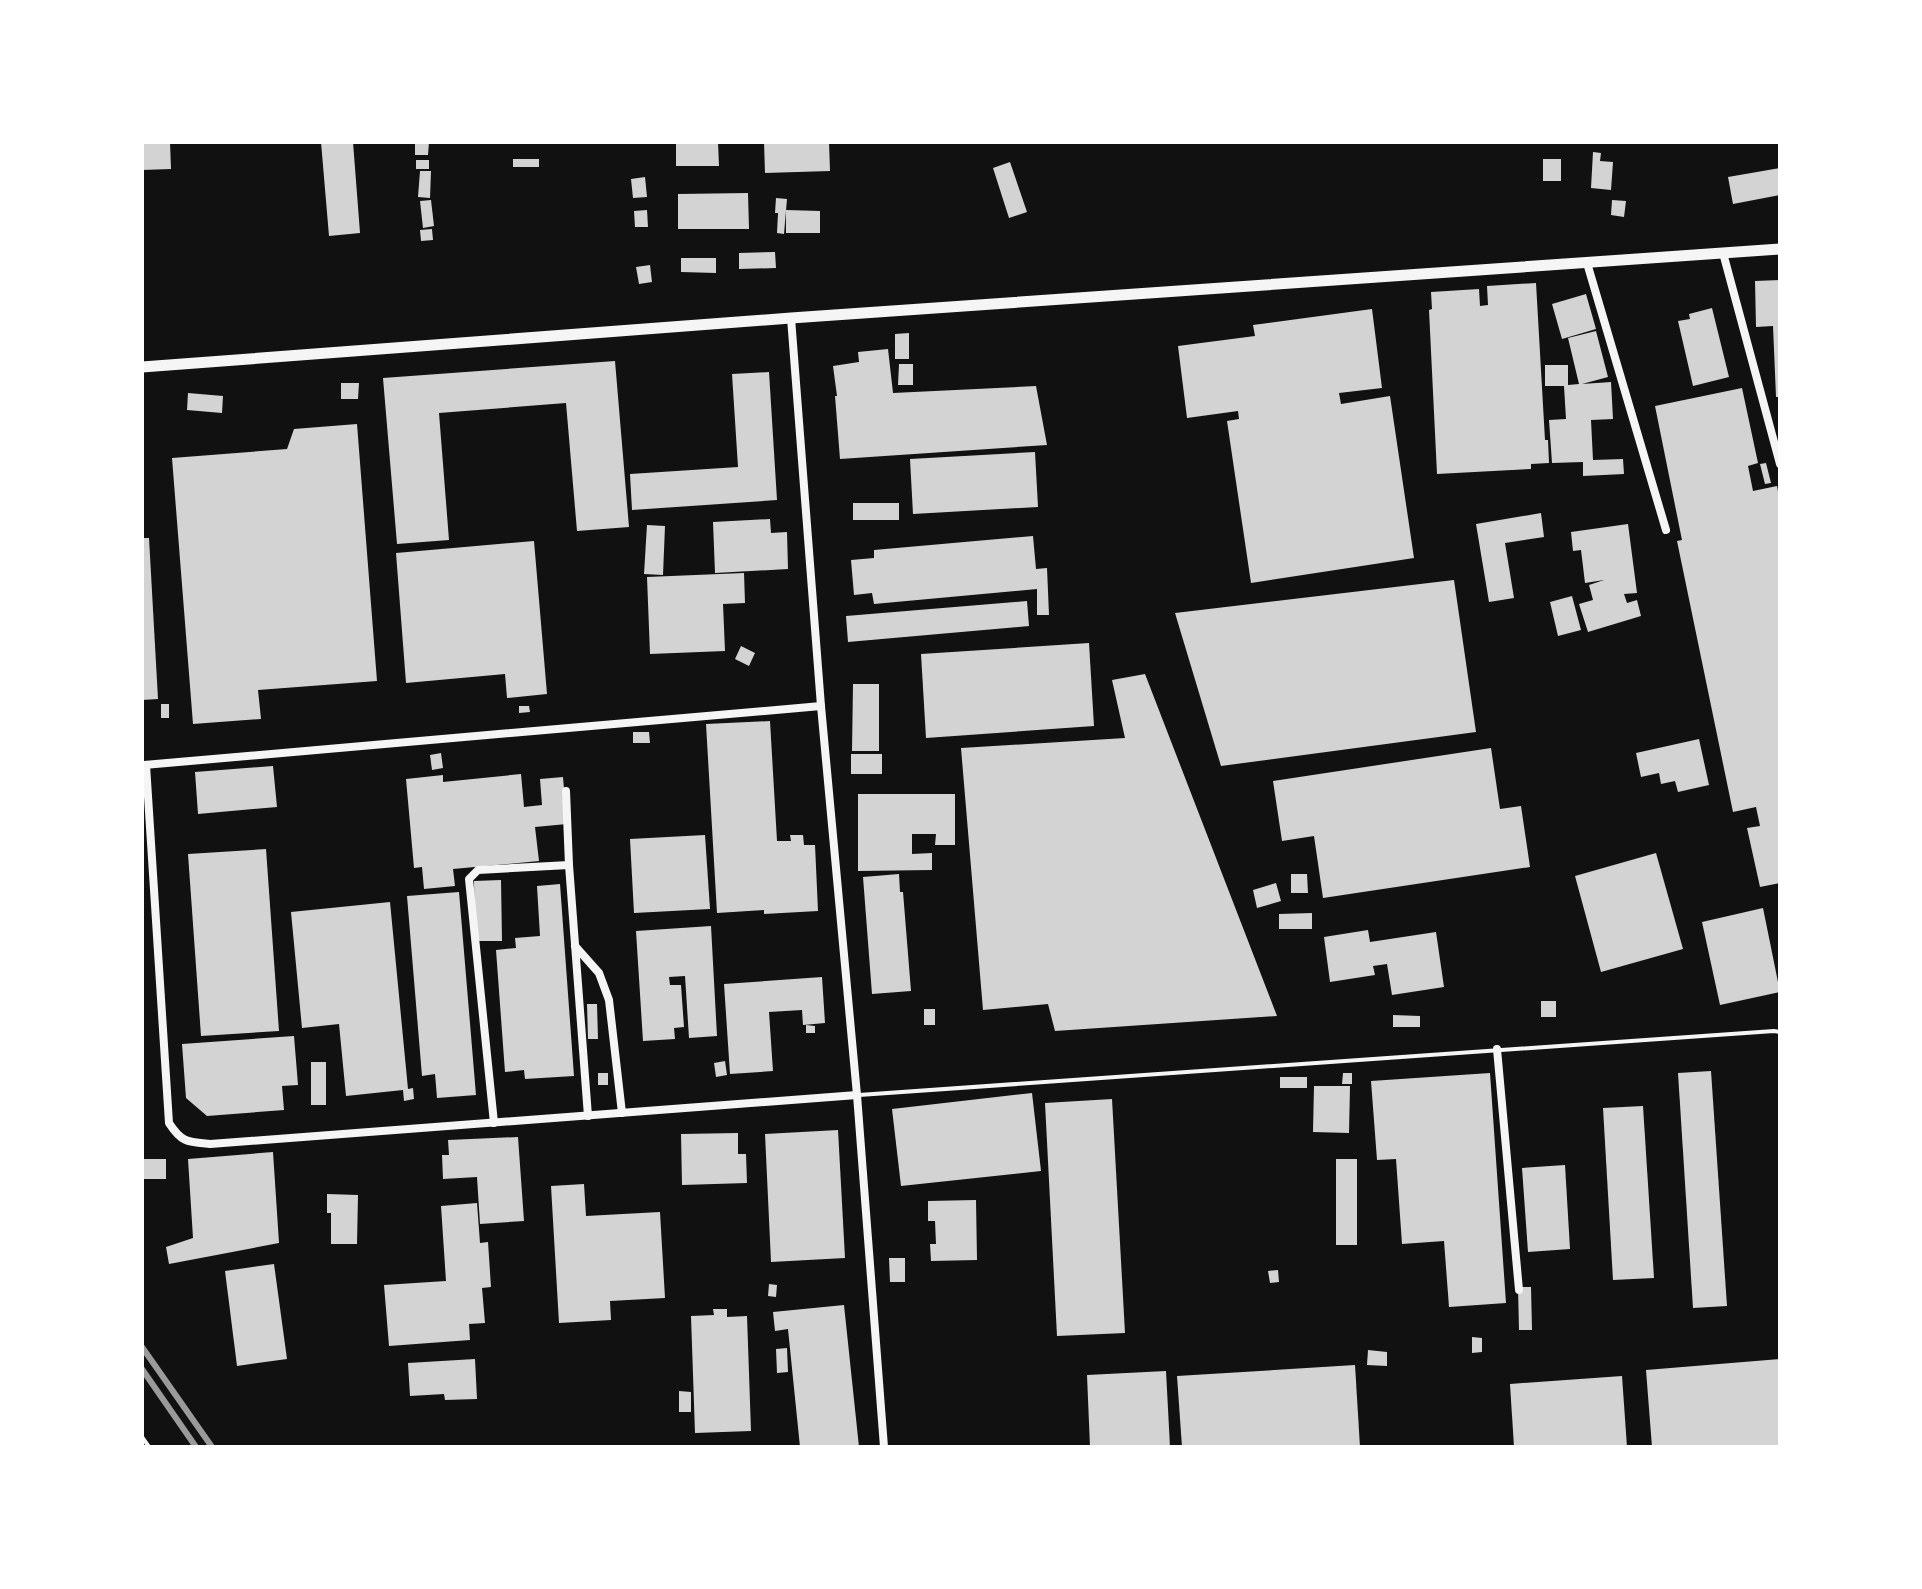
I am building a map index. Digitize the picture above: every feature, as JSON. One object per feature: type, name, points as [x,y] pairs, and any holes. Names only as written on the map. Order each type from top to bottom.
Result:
[{"type":"main road","points":[[142,367],[1780,249]]},
{"type":"street","points":[[1723,253],[1780,464]]},
{"type":"street","points":[[1587,263],[1666,530]]},
{"type":"street","points":[[791,318],[884,1447]]},
{"type":"street","points":[[821,706],[144,765],[169,1123],[178,1137],[189,1142],[210,1144],[857,1095]]},
{"type":"street","points":[[566,791],[588,1116]]},
{"type":"street","points":[[494,1123],[469,879],[478,870],[569,865]]},
{"type":"street","points":[[575,946],[599,973],[609,1000],[622,1113]]},
{"type":"street","points":[[1497,1049],[1519,1290]]},
{"type":"lane","points":[[857,1095],[1780,1032]]},
{"type":"lane","points":[[142,1437],[149,1447]]},
{"type":"building","points":[[142,142],[170,142],[171,169],[142,170]]},
{"type":"building","points":[[321,142],[353,142],[360,233],[329,236]]},
{"type":"building","points":[[415,142],[429,142],[428,155],[415,155]]},
{"type":"building","points":[[676,142],[718,142],[719,166],[676,166]]},
{"type":"building","points":[[764,142],[829,142],[830,171],[765,173]]},
{"type":"building","points":[[1593,152],[1601,153],[1600,161],[1613,162],[1611,190],[1591,188]]},
{"type":"building","points":[[513,159],[539,159],[539,167],[513,167]]},
{"type":"building","points":[[1543,159],[1561,159],[1561,181],[1543,181]]},
{"type":"building","points":[[416,160],[429,160],[429,169],[416,169]]},
{"type":"building","points":[[1010,162],[1027,212],[1009,218],[993,168]]},
{"type":"building","points":[[1780,168],[1780,195],[1733,204],[1728,177]]},
{"type":"building","points":[[420,171],[431,171],[430,198],[418,197]]},
{"type":"building","points":[[645,177],[647,197],[633,198],[631,179]]},
{"type":"building","points":[[748,193],[749,229],[678,229],[678,194]]},
{"type":"building","points":[[776,198],[787,199],[784,234],[777,233]]},
{"type":"building","points":[[431,200],[434,226],[423,228],[420,201]]},
{"type":"building","points":[[1612,200],[1626,201],[1624,217],[1611,215]]},
{"type":"building","points":[[647,210],[648,227],[635,227],[634,211]]},
{"type":"building","points":[[786,210],[820,211],[820,233],[786,233]]},
{"type":"building","points":[[432,229],[433,240],[421,241],[420,230]]},
{"type":"building","points":[[775,252],[776,268],[739,269],[739,253]]},
{"type":"building","points":[[681,258],[716,258],[716,273],[681,272]]},
{"type":"building","points":[[650,265],[652,282],[639,284],[636,267]]},
{"type":"building","points":[[1780,280],[1780,397],[1776,397],[1773,326],[1756,327],[1755,281]]},
{"type":"building","points":[[1536,283],[1549,463],[1531,464],[1531,469],[1437,474],[1429,310],[1432,309],[1431,292],[1479,289],[1480,306],[1488,305],[1487,286]]},
{"type":"building","points":[[1586,294],[1596,329],[1562,339],[1552,304]]},
{"type":"building","points":[[1712,308],[1729,377],[1693,386],[1678,321],[1690,319],[1689,314]]},
{"type":"building","points":[[1372,309],[1382,388],[1339,393],[1341,404],[1390,396],[1414,558],[1251,583],[1227,421],[1239,419],[1238,411],[1187,418],[1178,346],[1255,336],[1253,325]]},
{"type":"building","points":[[1596,331],[1608,377],[1582,384],[1611,382],[1613,419],[1591,420],[1593,460],[1623,459],[1624,474],[1583,476],[1583,462],[1552,463],[1549,420],[1566,419],[1564,386],[1545,386],[1545,365],[1568,365],[1568,385],[1579,384],[1568,338]]},
{"type":"building","points":[[909,333],[909,359],[895,359],[895,334]]},
{"type":"building","points":[[888,349],[893,393],[1036,386],[1047,445],[840,459],[833,366],[859,362],[858,352]]},
{"type":"building","points":[[615,361],[629,527],[577,531],[566,403],[439,413],[449,540],[397,544],[383,378]]},
{"type":"building","points":[[899,364],[913,364],[913,385],[898,385]]},
{"type":"building","points":[[769,372],[777,500],[632,510],[630,474],[738,467],[732,374]]},
{"type":"building","points":[[341,383],[359,383],[358,399],[341,399]]},
{"type":"building","points":[[1742,388],[1758,463],[1748,466],[1753,491],[1777,486],[1780,502],[1780,883],[1760,887],[1747,828],[1760,826],[1756,807],[1733,812],[1677,541],[1682,540],[1655,406]]},
{"type":"building","points":[[188,393],[223,396],[222,413],[187,410]]},
{"type":"building","points":[[357,424],[377,681],[258,690],[261,719],[193,724],[172,458],[287,449],[294,429]]},
{"type":"building","points":[[1035,452],[1038,507],[913,514],[910,459]]},
{"type":"building","points":[[1766,463],[1771,483],[1765,484],[1760,464]]},
{"type":"building","points":[[853,503],[899,503],[899,520],[853,520]]},
{"type":"building","points":[[1541,513],[1544,537],[1505,543],[1514,598],[1489,602],[1476,524]]},
{"type":"building","points":[[770,519],[771,533],[787,532],[788,569],[715,573],[713,522]]},
{"type":"building","points":[[1628,524],[1637,593],[1624,594],[1627,603],[1637,600],[1641,616],[1588,632],[1579,604],[1593,600],[1589,585],[1604,580],[1585,583],[1581,550],[1573,551],[1571,532]]},
{"type":"building","points":[[647,525],[665,526],[663,575],[644,574]]},
{"type":"building","points":[[1033,536],[1036,569],[1047,568],[1049,615],[1037,615],[1037,589],[874,604],[872,593],[854,595],[851,560],[874,558],[874,550]]},
{"type":"building","points":[[142,538],[149,538],[158,699],[142,700]]},
{"type":"building","points":[[534,541],[547,694],[507,698],[505,674],[406,683],[396,553]]},
{"type":"building","points":[[744,573],[745,603],[723,604],[725,651],[650,654],[647,577]]},
{"type":"building","points":[[1454,580],[1476,732],[1221,766],[1175,613]]},
{"type":"building","points":[[1572,596],[1581,630],[1558,636],[1550,602]]},
{"type":"building","points":[[1027,601],[1029,626],[848,642],[846,616]]},
{"type":"building","points":[[1089,643],[1094,726],[926,738],[921,654]]},
{"type":"building","points":[[741,646],[755,653],[749,666],[735,659]]},
{"type":"building","points":[[1145,674],[1277,1016],[1055,1031],[1048,1004],[983,1010],[961,748],[1125,738],[1112,680]]},
{"type":"building","points":[[853,684],[879,684],[879,751],[852,751]]},
{"type":"building","points":[[161,704],[169,704],[169,718],[161,718]]},
{"type":"building","points":[[519,706],[529,706],[530,712],[519,713]]},
{"type":"building","points":[[770,721],[777,841],[791,841],[790,835],[803,835],[804,845],[815,845],[818,911],[717,913],[706,724]]},
{"type":"building","points":[[633,732],[649,732],[650,743],[633,743]]},
{"type":"building","points":[[1699,739],[1709,785],[1678,792],[1675,781],[1661,784],[1659,773],[1641,777],[1636,753]]},
{"type":"building","points":[[1491,748],[1500,809],[1521,806],[1530,867],[1323,898],[1314,836],[1282,841],[1273,781]]},
{"type":"building","points":[[441,753],[443,768],[432,770],[430,755]]},
{"type":"building","points":[[851,754],[882,754],[882,774],[851,774]]},
{"type":"building","points":[[273,766],[277,807],[198,814],[195,772]]},
{"type":"building","points":[[521,774],[524,807],[542,805],[540,779],[563,777],[567,824],[535,827],[539,861],[453,869],[455,886],[424,889],[422,867],[414,868],[406,779],[443,775],[443,782]]},
{"type":"building","points":[[858,794],[955,794],[955,845],[935,845],[936,834],[912,834],[912,854],[932,853],[932,870],[858,871]]},
{"type":"building","points":[[705,835],[710,909],[634,913],[630,839]]},
{"type":"building","points":[[266,849],[279,1031],[201,1036],[188,854]]},
{"type":"building","points":[[1656,853],[1683,949],[1601,972],[1575,876]]},
{"type":"building","points":[[899,874],[911,991],[872,994],[863,877]]},
{"type":"building","points":[[1291,874],[1307,874],[1308,893],[1291,893]]},
{"type":"building","points":[[501,880],[502,941],[475,941],[474,881]]},
{"type":"building","points":[[1276,883],[1281,901],[1257,908],[1253,890]]},
{"type":"building","points":[[560,884],[574,1076],[525,1079],[524,1070],[505,1072],[496,950],[516,948],[515,938],[540,936],[537,886]]},
{"type":"building","points":[[459,892],[476,1095],[437,1098],[435,1074],[422,1076],[407,896]]},
{"type":"building","points":[[390,902],[408,1089],[413,1088],[414,1099],[404,1101],[403,1090],[346,1096],[339,1024],[302,1028],[291,912]]},
{"type":"building","points":[[1763,908],[1780,992],[1720,1005],[1702,922]]},
{"type":"building","points":[[1312,913],[1312,929],[1279,929],[1279,914]]},
{"type":"building","points":[[711,926],[717,1036],[689,1038],[685,976],[669,977],[670,985],[681,985],[684,1027],[674,1028],[675,1039],[643,1041],[636,931]]},
{"type":"building","points":[[1368,930],[1370,942],[1436,932],[1444,987],[1392,995],[1387,964],[1373,966],[1375,975],[1330,982],[1324,937]]},
{"type":"building","points":[[822,977],[825,1023],[803,1025],[802,1010],[769,1012],[773,1071],[730,1074],[724,984]]},
{"type":"building","points":[[1541,1001],[1556,1001],[1556,1017],[1541,1017]]},
{"type":"building","points":[[587,1004],[597,1004],[598,1039],[588,1039]]},
{"type":"building","points":[[924,1009],[935,1009],[935,1025],[924,1025]]},
{"type":"building","points":[[1393,1015],[1420,1016],[1420,1027],[1393,1027]]},
{"type":"building","points":[[806,1025],[815,1026],[815,1033],[806,1033]]},
{"type":"building","points":[[294,1036],[298,1085],[282,1086],[284,1110],[207,1116],[186,1098],[182,1044]]},
{"type":"building","points":[[725,1061],[727,1075],[716,1077],[714,1063]]},
{"type":"building","points":[[311,1062],[326,1062],[326,1105],[311,1105]]},
{"type":"building","points":[[1711,1071],[1727,1306],[1693,1308],[1678,1073]]},
{"type":"building","points":[[598,1073],[608,1073],[608,1085],[598,1085]]},
{"type":"building","points":[[1343,1073],[1352,1073],[1352,1084],[1342,1084]]},
{"type":"building","points":[[1490,1073],[1506,1303],[1449,1307],[1444,1241],[1402,1244],[1396,1159],[1377,1160],[1371,1081]]},
{"type":"building","points":[[1280,1077],[1307,1077],[1307,1088],[1280,1088]]},
{"type":"building","points":[[1314,1086],[1350,1086],[1349,1133],[1313,1132]]},
{"type":"building","points":[[1032,1093],[1041,1171],[901,1186],[892,1109]]},
{"type":"building","points":[[1112,1099],[1125,1333],[1057,1336],[1045,1103]]},
{"type":"building","points":[[1643,1106],[1654,1278],[1613,1280],[1603,1108]]},
{"type":"building","points":[[838,1130],[845,1258],[771,1262],[765,1134]]},
{"type":"building","points":[[738,1133],[738,1154],[746,1154],[747,1183],[682,1185],[681,1134]]},
{"type":"building","points":[[518,1137],[524,1221],[480,1224],[477,1177],[443,1179],[442,1155],[449,1155],[448,1140]]},
{"type":"building","points":[[273,1152],[279,1243],[169,1264],[166,1247],[193,1238],[188,1159]]},
{"type":"building","points":[[142,1159],[166,1159],[166,1179],[142,1179]]},
{"type":"building","points":[[1336,1159],[1357,1159],[1357,1245],[1336,1245]]},
{"type":"building","points":[[1565,1165],[1570,1249],[1528,1252],[1522,1168]]},
{"type":"building","points":[[584,1184],[586,1216],[660,1212],[665,1298],[610,1301],[611,1320],[559,1323],[551,1186]]},
{"type":"building","points":[[327,1194],[358,1195],[357,1244],[331,1244],[331,1213],[327,1213]]},
{"type":"building","points":[[976,1200],[977,1260],[931,1261],[930,1244],[936,1244],[935,1221],[928,1221],[928,1201]]},
{"type":"building","points":[[477,1203],[480,1243],[488,1242],[491,1287],[482,1288],[485,1323],[469,1324],[470,1340],[389,1346],[384,1285],[446,1281],[441,1206]]},
{"type":"building","points":[[889,1258],[905,1258],[905,1282],[890,1282]]},
{"type":"building","points":[[274,1264],[287,1359],[237,1366],[225,1271]]},
{"type":"building","points":[[1278,1270],[1279,1282],[1270,1283],[1268,1271]]},
{"type":"building","points":[[769,1284],[777,1285],[776,1297],[768,1296]]},
{"type":"building","points":[[1518,1287],[1531,1287],[1532,1330],[1519,1330]]},
{"type":"building","points":[[844,1305],[859,1447],[800,1447],[788,1329],[775,1331],[773,1312]]},
{"type":"building","points":[[713,1309],[727,1309],[727,1317],[747,1316],[751,1431],[695,1433],[691,1316],[714,1315]]},
{"type":"building","points":[[1472,1337],[1482,1338],[1482,1352],[1472,1353]]},
{"type":"building","points":[[787,1348],[788,1372],[777,1373],[776,1349]]},
{"type":"building","points":[[1368,1350],[1387,1352],[1387,1366],[1367,1365]]},
{"type":"building","points":[[475,1359],[477,1399],[445,1400],[444,1394],[410,1396],[408,1363]]},
{"type":"building","points":[[1780,1359],[1780,1447],[1652,1447],[1646,1370]]},
{"type":"building","points":[[1355,1365],[1360,1447],[1182,1447],[1177,1376]]},
{"type":"building","points":[[1166,1371],[1170,1447],[1090,1447],[1087,1375]]},
{"type":"building","points":[[1622,1376],[1627,1447],[1514,1447],[1510,1384]]},
{"type":"building","points":[[679,1391],[691,1392],[691,1412],[679,1412]]},
{"type":"railway","points":[[142,1347],[212,1447]]},
{"type":"railway","points":[[142,1369],[196,1447]]}]
